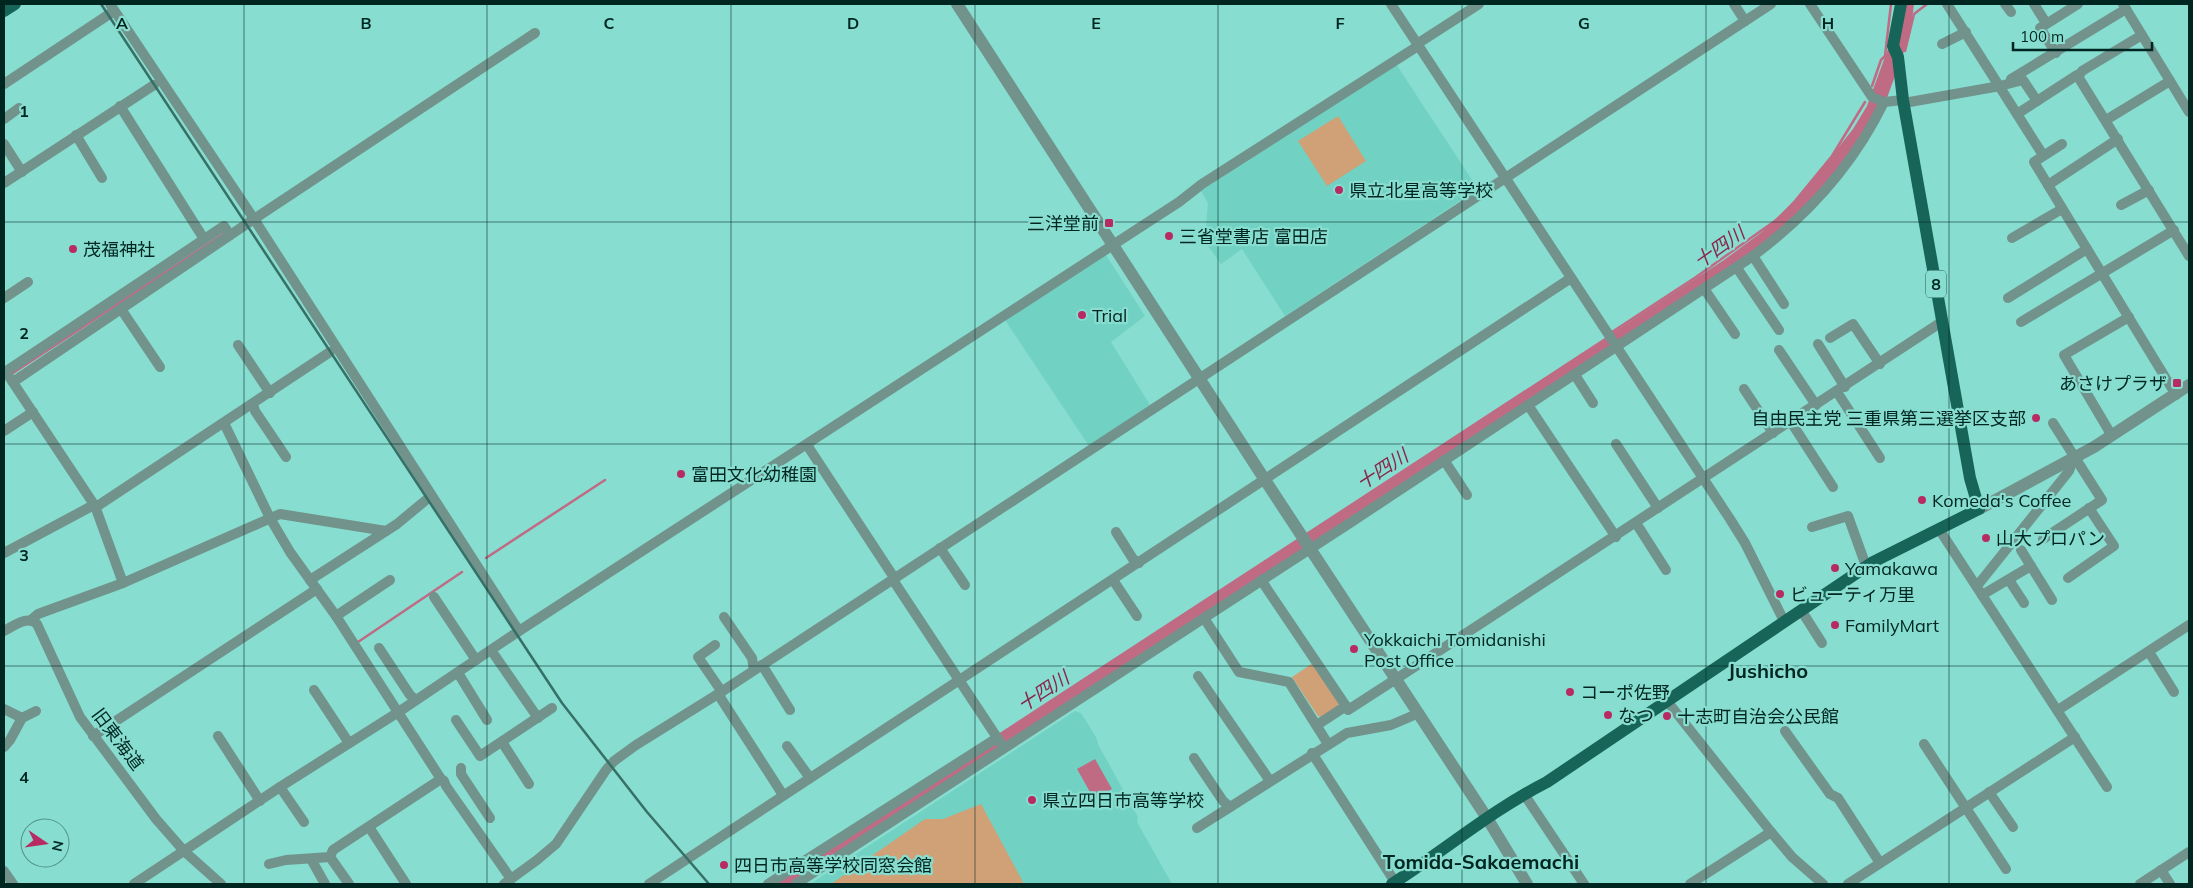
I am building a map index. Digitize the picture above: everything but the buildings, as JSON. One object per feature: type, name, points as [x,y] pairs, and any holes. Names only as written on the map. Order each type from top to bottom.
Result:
[{"type":"main road","points":[[4,11],[15,4]]},
{"type":"main road","name":"8","points":[[1899,6],[1896,52],[1970,478],[1978,509]]},
{"type":"main road","points":[[1394,883],[1447,848],[1487,818],[1524,794],[1547,782],[1866,566],[1978,509]]},
{"type":"street","points":[[957,4],[1265,480],[1487,818],[1527,884]]},
{"type":"street","points":[[1391,4],[1745,543],[1784,621]]},
{"type":"street","points":[[134,884],[1479,4]]},
{"type":"street","points":[[1734,4],[1745,21]]},
{"type":"street","points":[[224,423],[270,518],[290,552],[336,616],[508,882],[556,844],[614,761],[1771,4]]},
{"type":"street","points":[[1810,4],[1872,97],[1884,102],[1904,101],[2000,86],[2023,80],[2037,101]]},
{"type":"street","points":[[1947,4],[2043,155]]},
{"type":"street","points":[[2034,4],[2046,23]]},
{"type":"street","points":[[2056,53],[2040,28],[2074,5]]},
{"type":"street","points":[[2000,86],[2056,53],[2124,6],[2189,112]]},
{"type":"street","points":[[4,84],[112,7],[254,219],[520,631]]},
{"type":"street","points":[[1942,44],[1966,32]]},
{"type":"street","points":[[8,375],[121,309],[228,233],[254,219],[535,33]]},
{"type":"street","points":[[2078,77],[2082,71],[2142,36]]},
{"type":"street","points":[[2017,114],[2077,75],[2078,77]]},
{"type":"street","points":[[2078,77],[2189,256]]},
{"type":"street","points":[[2106,120],[2170,81]]},
{"type":"street","points":[[4,183],[154,85]]},
{"type":"street","points":[[768,884],[1000,743],[1103,683],[1574,375],[1615,344],[1705,290],[1737,268],[1796,222],[1830,184],[1866,135],[1884,102]]},
{"type":"street","points":[[120,106],[204,238]]},
{"type":"street","points":[[4,119],[19,108]]},
{"type":"street","points":[[76,136],[102,178]]},
{"type":"street","points":[[2048,185],[2118,139]]},
{"type":"street","points":[[4,144],[22,172]]},
{"type":"street","points":[[2062,144],[2034,162],[2176,395]]},
{"type":"street","points":[[2121,205],[2149,190]]},
{"type":"street","points":[[2012,238],[2062,209]]},
{"type":"street","points":[[8,375],[204,238],[224,226],[228,233]]},
{"type":"street","points":[[2021,322],[2174,230]]},
{"type":"street","points":[[2008,298],[2087,249]]},
{"type":"street","points":[[1753,256],[1784,304]]},
{"type":"street","points":[[1737,268],[1779,330]]},
{"type":"street","points":[[649,884],[1571,278]]},
{"type":"street","points":[[4,298],[28,282]]},
{"type":"street","points":[[1705,290],[1734,334]]},
{"type":"street","points":[[121,309],[160,367]]},
{"type":"street","points":[[2112,436],[2064,355],[2129,317]]},
{"type":"street","points":[[1261,580],[1348,710],[1616,537],[1943,321]]},
{"type":"street","points":[[1830,338],[1853,324],[1880,364]]},
{"type":"street","points":[[1818,344],[1880,458]]},
{"type":"street","points":[[238,345],[270,392]]},
{"type":"street","points":[[1779,350],[1816,406]]},
{"type":"street","points":[[4,553],[95,506],[330,352]]},
{"type":"street","points":[[8,375],[95,506],[123,582]]},
{"type":"street","points":[[1574,375],[1593,403]]},
{"type":"street","points":[[1978,509],[2112,436],[2189,386]]},
{"type":"street","points":[[1744,389],[1773,434]]},
{"type":"street","points":[[253,404],[286,457]]},
{"type":"street","points":[[1528,405],[1616,537]]},
{"type":"street","points":[[4,431],[33,412]]},
{"type":"street","points":[[1791,422],[1833,487]]},
{"type":"street","points":[[2043,539],[2102,500],[2053,423]]},
{"type":"street","points":[[1616,444],[1658,508]]},
{"type":"street","points":[[807,445],[1000,743]]},
{"type":"street","points":[[1979,591],[2069,471],[2074,458]]},
{"type":"street","points":[[1444,460],[1466,495]]},
{"type":"street","points":[[310,580],[386,531],[426,500]]},
{"type":"street","points":[[2068,578],[2114,546],[2089,508]]},
{"type":"street","points":[[4,631],[26,620],[31,620],[38,614],[123,582],[270,518],[287,514],[386,531]]},
{"type":"street","points":[[1812,527],[1848,516],[1866,566]]},
{"type":"street","points":[[1636,523],[1666,570]]},
{"type":"street","points":[[1939,529],[2107,787]]},
{"type":"street","points":[[1116,532],[1133,559],[1139,563]]},
{"type":"street","points":[[940,548],[965,585]]},
{"type":"street","points":[[2021,550],[2052,600]]},
{"type":"street","points":[[1979,591],[2008,580],[2031,566]]},
{"type":"street","points":[[336,616],[390,580]]},
{"type":"street","points":[[1113,580],[1137,616]]},
{"type":"street","points":[[2008,580],[2024,603]]},
{"type":"street","points":[[93,736],[317,589]]},
{"type":"street","points":[[434,597],[476,660]]},
{"type":"street","points":[[1801,610],[1822,643]]},
{"type":"street","points":[[724,617],[790,710]]},
{"type":"street","points":[[1204,618],[1239,672],[1289,682],[1328,744]]},
{"type":"street","name":"旧東海道","points":[[31,620],[37,624],[80,717],[93,736],[184,851],[221,884]]},
{"type":"street","points":[[2058,710],[2189,625]]},
{"type":"street","points":[[715,645],[698,657],[783,795]]},
{"type":"street","points":[[379,648],[410,695],[416,700]]},
{"type":"street","points":[[491,650],[538,718]]},
{"type":"street","points":[[2149,652],[2174,692]]},
{"type":"street","points":[[458,673],[487,720]]},
{"type":"street","points":[[1198,676],[1270,781]]},
{"type":"street","points":[[314,690],[349,743]]},
{"type":"street","points":[[1667,701],[1792,857],[1823,884]]},
{"type":"street","points":[[1317,725],[1346,706]]},
{"type":"street","points":[[456,720],[480,756],[552,708]]},
{"type":"street","points":[[4,709],[22,718]]},
{"type":"street","points":[[4,747],[22,718],[36,711]]},
{"type":"street","points":[[1197,828],[1312,753],[1347,733],[1391,725],[1418,713]]},
{"type":"street","points":[[1785,731],[1830,794],[1838,798],[1880,863]]},
{"type":"street","points":[[218,736],[260,801]]},
{"type":"street","points":[[1848,884],[2075,737]]},
{"type":"street","points":[[502,742],[529,784]]},
{"type":"street","points":[[796,884],[1000,743]]},
{"type":"street","points":[[1924,744],[2006,869]]},
{"type":"street","points":[[787,746],[810,778]]},
{"type":"street","points":[[1312,753],[1394,883]]},
{"type":"street","points":[[1194,758],[1223,801],[1230,807]]},
{"type":"street","points":[[330,857],[332,850],[463,767],[461,774],[490,818]]},
{"type":"street","points":[[280,787],[304,822]]},
{"type":"street","points":[[1989,792],[2013,828]]},
{"type":"street","points":[[1524,794],[1584,884]]},
{"type":"street","points":[[369,826],[406,884]]},
{"type":"street","points":[[1690,884],[1704,881],[1771,832]]},
{"type":"street","points":[[2140,884],[2189,852]]},
{"type":"street","points":[[270,864],[286,860],[330,857]]},
{"type":"street","points":[[330,857],[349,884]]},
{"type":"street","points":[[311,859],[325,884]]},
{"type":"street","points":[[2161,870],[2170,884]]},
{"type":"street","points":[[4,871],[13,884]]},
{"type":"shaded area","name":"県立北星高等学校","points":[[1396,64],[1478,189],[1285,316],[1242,249],[1221,264],[1198,232],[1206,226],[1208,203],[1201,191]]},
{"type":"shaded area","points":[[1338,116],[1366,161],[1327,186],[1298,141]]},
{"type":"shaded area","points":[[1106,255],[1145,316],[1111,342],[1150,405],[1089,446],[1005,320]]},
{"type":"shaded area","points":[[1313,663],[1339,703],[1338,706],[1321,717],[1318,716],[1292,677]]},
{"type":"shaded area","name":"県立四日市高等学校","points":[[1075,711],[1081,713],[1096,737],[1099,746],[1138,817],[1137,822],[1172,884],[810,884]]},
{"type":"shaded area","points":[[1095,759],[1112,789],[1094,799],[1077,769]]},
{"type":"shaded area","points":[[981,804],[1024,884],[831,884],[925,819],[943,819]]},
{"type":"waterway","points":[[1872,86],[1881,60],[1885,56],[1891,4]]},
{"type":"waterway","name":"十四川","points":[[783,884],[1728,267],[1766,239],[1809,198],[1860,133],[1874,110],[1902,34],[1906,4]]},
{"type":"waterway","points":[[1905,51],[1914,14],[1927,4]]},
{"type":"waterway","name":"十四川","points":[[1886,76],[1892,69]]},
{"type":"waterway","points":[[1612,332],[1696,277],[1779,218],[1832,156],[1865,102]]},
{"type":"waterway","points":[[4,379],[225,233]]},
{"type":"waterway","points":[[486,558],[605,480]]},
{"type":"waterway","points":[[358,642],[462,572]]},
{"type":"railway","points":[[101,4],[562,703],[647,812],[709,884]]},
{"type":"place","name":"県立北星高等学校","points":[[1339,190]]},
{"type":"place","name":"三洋堂前","points":[[1109,223]]},
{"type":"place","name":"三省堂書店 富田店","points":[[1169,236]]},
{"type":"place","name":"茂福神社","points":[[73,249]]},
{"type":"place","name":"Trial","points":[[1082,315]]},
{"type":"place","name":"あさけプラザ","points":[[2177,383]]},
{"type":"place","name":"自由民主党 三重県第三選挙区支部","points":[[2036,418]]},
{"type":"place","name":"富田文化幼稚園","points":[[681,474]]},
{"type":"place","name":"Komeda's Coffee","points":[[1922,500]]},
{"type":"place","name":"山大プロパン","points":[[1986,538]]},
{"type":"place","name":"Yamakawa","points":[[1835,568]]},
{"type":"place","name":"ビューティ万里","points":[[1780,594]]},
{"type":"place","name":"FamilyMart","points":[[1835,625]]},
{"type":"place","name":"Yokkaichi Tomidanishi Post Office","points":[[1354,649]]},
{"type":"place","name":"コーポ佐野","points":[[1570,692]]},
{"type":"place","name":"なつ","points":[[1608,715]]},
{"type":"place","name":"十志町自治会公民館","points":[[1667,716]]},
{"type":"place","name":"県立四日市高等学校","points":[[1032,800]]},
{"type":"place","name":"四日市高等学校同窓会館","points":[[724,865]]},
{"type":"district","name":"Jushicho","points":[[1768,670]]},
{"type":"district","name":"Tomida-Sakaemachi","points":[[1481,861]]}]
